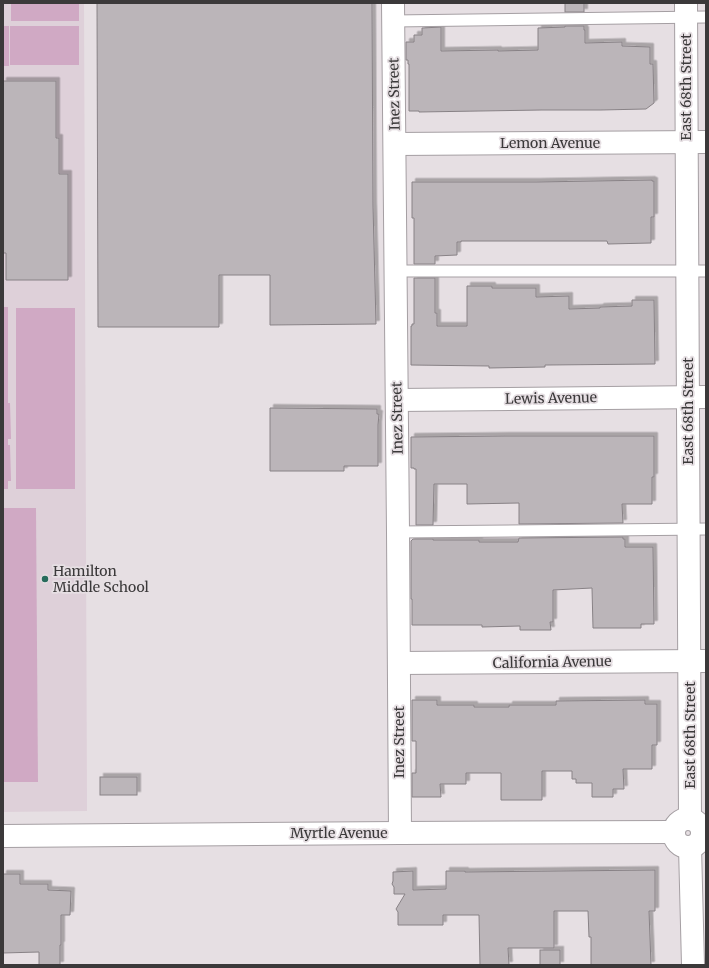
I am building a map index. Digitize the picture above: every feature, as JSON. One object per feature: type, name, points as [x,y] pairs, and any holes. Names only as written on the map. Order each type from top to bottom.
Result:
[{"type":"street","name":"Inez Street","points":[[393,12],[400,833]]},
{"type":"street","name":"East 68th Street","points":[[693,12],[696,142],[698,661],[693,832],[693,965]]},
{"type":"street","name":"Lemon Avenue","points":[[395,144],[696,142]]},
{"type":"street","name":"Lewis Avenue","points":[[397,400],[697,396]]},
{"type":"street","name":"California Avenue","points":[[399,664],[698,661]]},
{"type":"street","name":"Myrtle Avenue","points":[[3,836],[693,832]]},
{"type":"lane","points":[[393,12],[693,12]]},
{"type":"lane","points":[[396,272],[697,272]]},
{"type":"lane","points":[[398,532],[697,529]]},
{"type":"shaded area","name":"Hamilton Middle School","points":[[3,3],[84,3],[87,811],[3,812]]},
{"type":"shaded area","points":[[11,3],[79,3],[79,21],[11,21]]},
{"type":"shaded area","points":[[3,26],[9,26],[9,66],[3,66]]},
{"type":"shaded area","points":[[10,26],[79,26],[79,65],[10,65]]},
{"type":"shaded area","points":[[3,307],[8,307],[8,403],[10,403],[11,439],[8,439],[8,445],[10,445],[11,481],[8,481],[8,489],[3,489]]},
{"type":"shaded area","points":[[16,308],[75,308],[75,489],[16,489]]},
{"type":"shaded area","points":[[3,508],[36,508],[38,782],[3,782]]},
{"type":"building","points":[[97,3],[372,3],[373,206],[376,324],[270,325],[270,275],[219,275],[219,327],[98,327]]},
{"type":"building","points":[[565,3],[584,3],[584,12],[565,12]]},
{"type":"building","points":[[584,26],[585,43],[622,42],[622,46],[650,47],[650,64],[653,64],[654,103],[646,109],[409,111],[409,64],[408,60],[406,60],[406,42],[414,42],[414,35],[422,35],[422,28],[441,27],[441,51],[498,51],[538,50],[538,28]]},
{"type":"building","points":[[3,81],[56,81],[56,138],[59,138],[59,174],[68,174],[68,280],[6,280],[6,253],[3,253]]},
{"type":"building","points":[[654,181],[654,217],[651,217],[651,243],[608,244],[607,241],[461,241],[457,242],[457,255],[435,256],[435,264],[414,264],[412,182]]},
{"type":"building","points":[[414,278],[435,278],[435,313],[437,313],[437,326],[467,326],[467,286],[492,286],[492,288],[536,288],[536,297],[569,296],[569,309],[632,306],[632,300],[654,300],[655,364],[545,365],[545,367],[489,368],[489,366],[411,365],[411,326],[414,324]]},
{"type":"building","points":[[270,408],[377,409],[377,414],[379,414],[378,466],[344,466],[344,471],[270,471]]},
{"type":"building","points":[[654,436],[654,477],[652,477],[652,504],[622,504],[623,523],[519,524],[519,503],[467,504],[467,484],[434,484],[433,525],[416,525],[416,469],[411,468],[411,437]]},
{"type":"building","points":[[623,537],[623,539],[625,539],[625,547],[653,547],[654,624],[641,624],[641,628],[593,628],[592,588],[553,590],[553,622],[550,622],[551,630],[520,630],[520,626],[482,627],[482,625],[412,625],[411,541],[413,539],[518,542],[519,538]]},
{"type":"building","points":[[412,700],[437,700],[437,705],[509,707],[509,705],[556,705],[556,701],[645,700],[645,704],[657,704],[657,745],[652,745],[652,769],[623,769],[624,789],[613,789],[613,797],[592,797],[592,783],[576,783],[576,779],[572,779],[572,771],[542,771],[542,800],[501,800],[501,773],[466,773],[466,784],[440,784],[441,797],[412,797],[412,773],[416,773],[416,741],[412,741]]},
{"type":"building","points":[[100,777],[137,777],[137,795],[100,795]]},
{"type":"building","points":[[655,870],[655,911],[649,911],[651,965],[591,965],[591,937],[589,937],[588,911],[554,911],[554,948],[508,948],[509,965],[480,965],[479,915],[443,915],[443,925],[398,925],[398,912],[396,909],[405,894],[394,894],[394,887],[392,884],[393,872],[413,871],[413,890],[446,889],[446,871]]},
{"type":"building","points":[[3,874],[20,874],[20,884],[48,884],[48,890],[71,891],[70,915],[61,915],[60,965],[39,965],[39,952],[3,953]]},
{"type":"building","points":[[540,950],[560,950],[560,965],[540,965]]},
{"type":"place","name":"Hamilton Middle School","points":[[45,579]]}]
